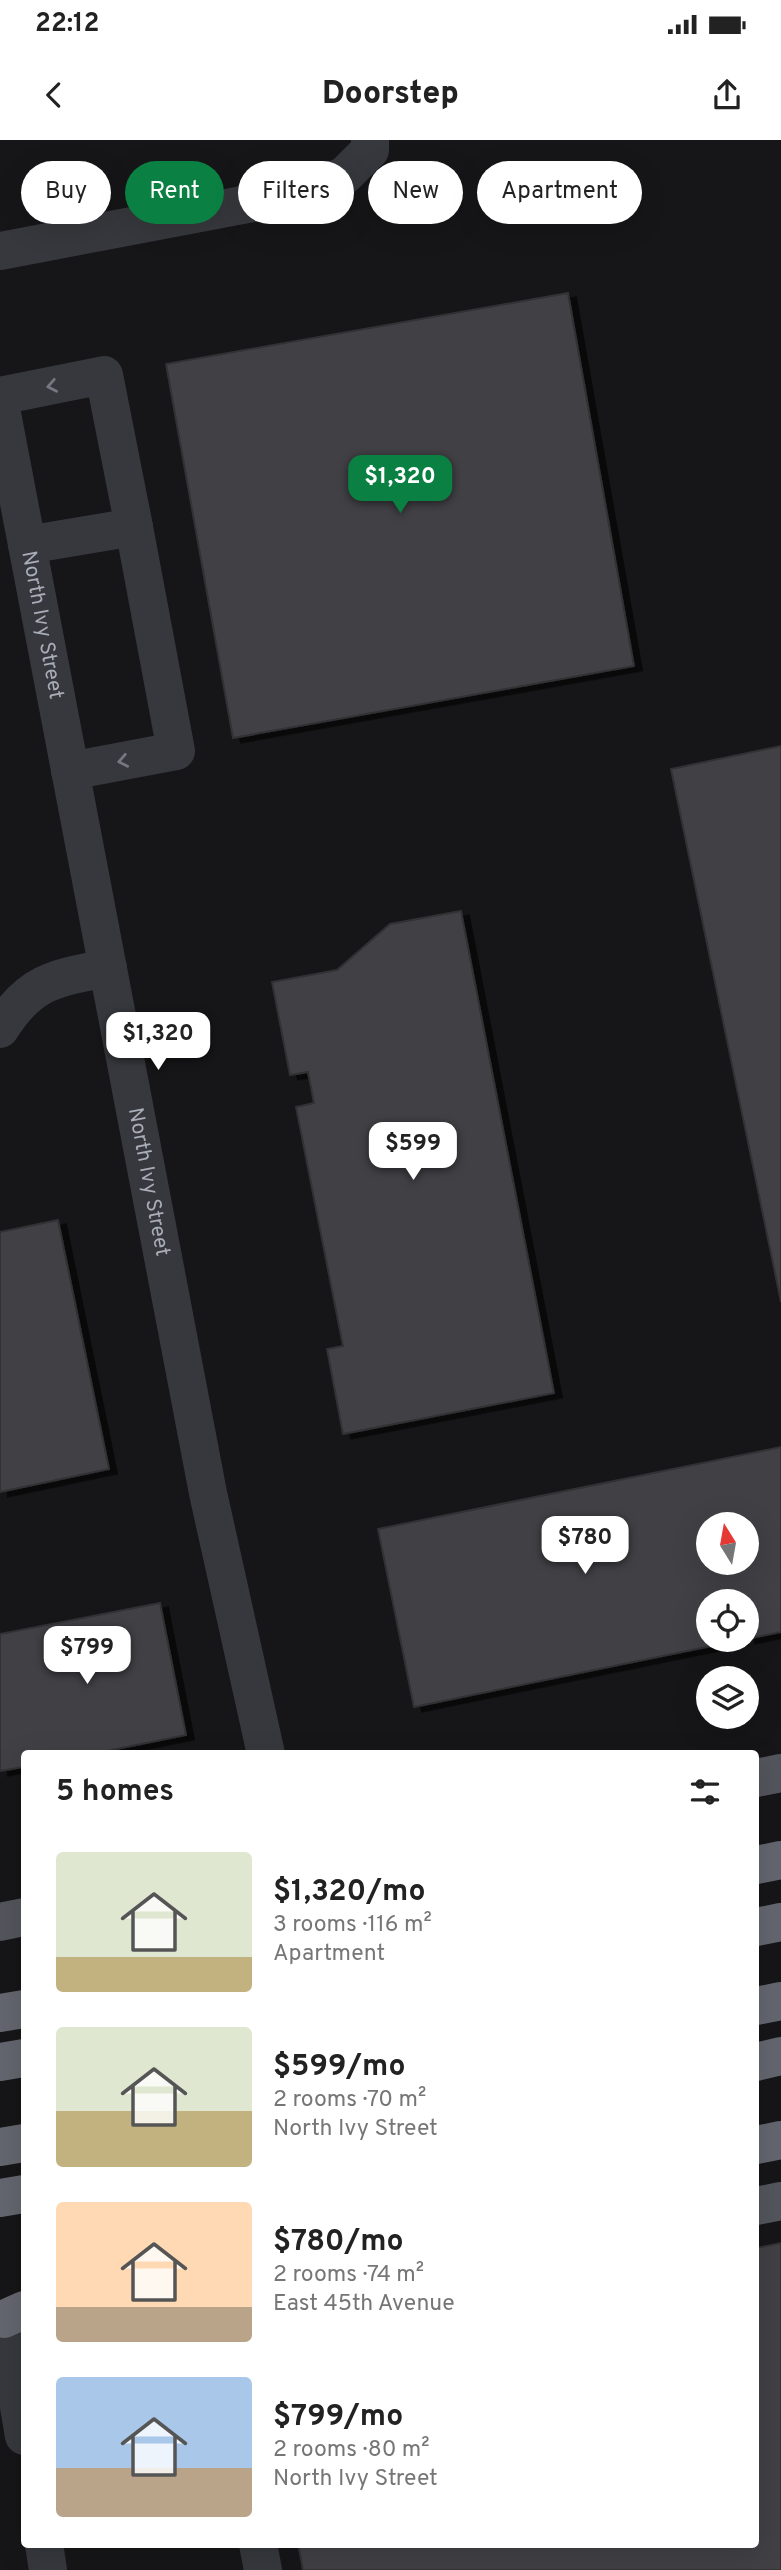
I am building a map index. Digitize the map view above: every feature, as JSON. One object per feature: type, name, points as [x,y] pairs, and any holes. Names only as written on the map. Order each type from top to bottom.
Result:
[{"type":"highway","points":[[759,1864],[781,1860]]},
{"type":"highway","points":[[759,1926],[781,1922]]},
{"type":"highway","points":[[759,2005],[781,2001]]},
{"type":"highway","points":[[0,2013],[21,2010]]},
{"type":"highway","points":[[0,2024],[21,2021]]},
{"type":"highway","points":[[759,2062],[781,2057]]},
{"type":"highway","points":[[0,2062],[21,2058]]},
{"type":"highway","points":[[759,2144],[781,2140]]},
{"type":"highway","points":[[0,2147],[21,2144]]},
{"type":"highway","points":[[0,2198],[21,2194]]},
{"type":"main road","points":[[759,1777],[781,1773]]},
{"type":"main road","points":[[0,1922],[21,1918]]},
{"type":"main road","points":[[759,2205],[781,2201]]},
{"type":"street","points":[[0,251],[305,193],[345,175],[370,150],[370,140]]},
{"type":"street","points":[[1,415],[104,375],[176,751],[70,771]]},
{"type":"street","name":"North Ivy Street","points":[[1,415],[208,1493],[265,1750]]},
{"type":"street","points":[[27,545],[134,527]]},
{"type":"street","points":[[0,1029],[29,991],[55,978],[108,968]]},
{"type":"street","points":[[13,2316],[21,2403]]},
{"type":"street","points":[[45,2548],[48,2570]]},
{"type":"street","points":[[259,2548],[263,2570]]},
{"type":"building","points":[[568,293],[634,666],[233,738],[166,364]]},
{"type":"building","points":[[781,746],[781,1302],[671,769]]},
{"type":"building","points":[[461,911],[554,1393],[343,1434],[327,1349],[343,1346],[296,1107],[314,1103],[308,1072],[290,1075],[272,982],[337,970],[390,924]]},
{"type":"building","points":[[58,1220],[109,1469],[0,1492],[0,1232]]},
{"type":"building","points":[[781,1447],[781,1632],[759,1637],[759,1589],[696,1589],[696,1649],[414,1707],[378,1529]]},
{"type":"building","points":[[160,1603],[186,1735],[112,1750],[21,1750],[21,1768],[0,1771],[0,1634]]},
{"type":"building","points":[[781,2243],[781,2570],[303,2570],[299,2548],[759,2548],[759,2247]]}]
